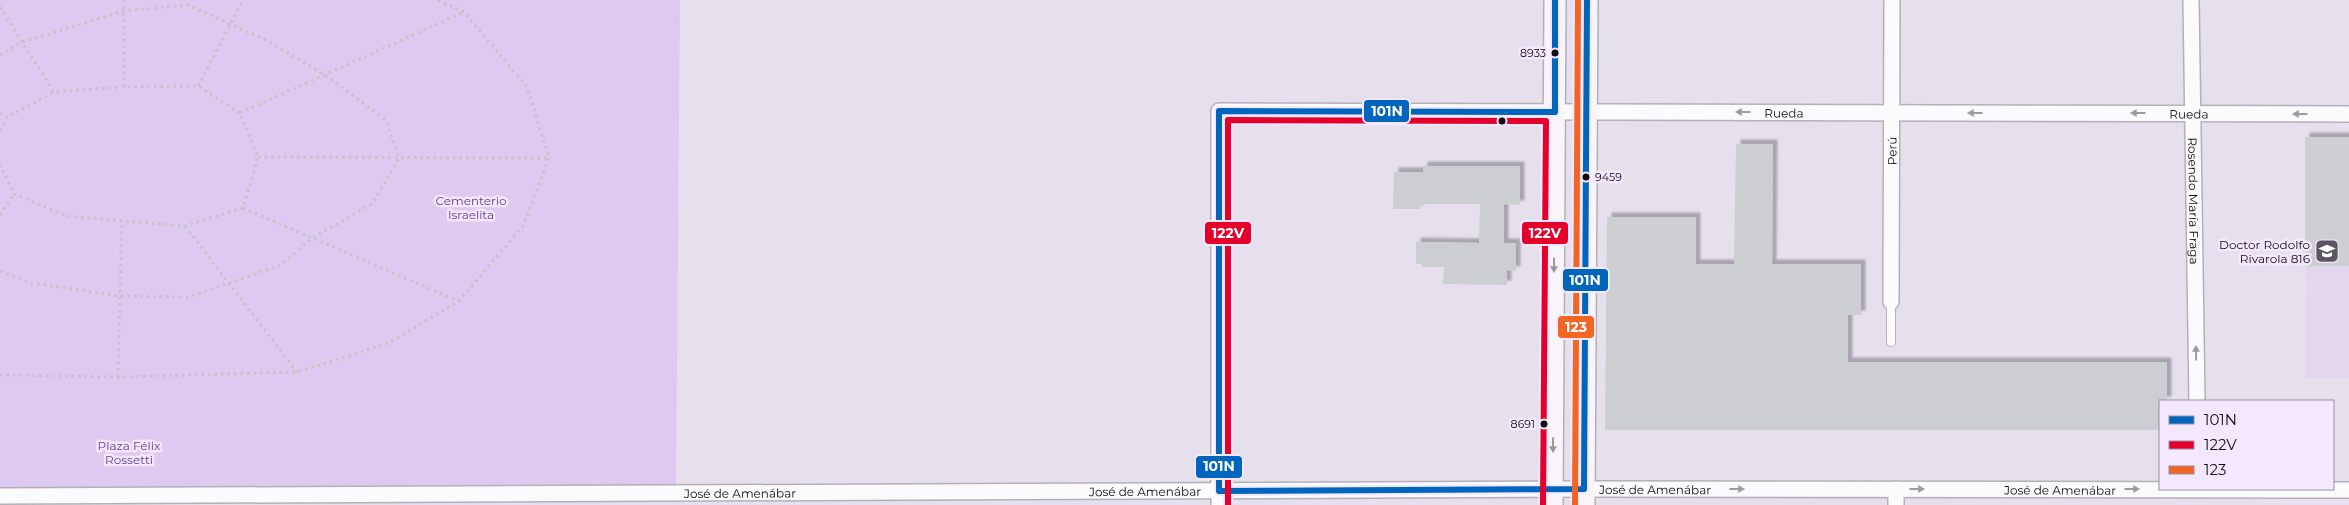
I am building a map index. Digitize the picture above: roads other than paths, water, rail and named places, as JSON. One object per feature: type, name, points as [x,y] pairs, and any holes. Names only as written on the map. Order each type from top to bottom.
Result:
[{"type":"main road","points":[[1552,497],[1554,0]]},
{"type":"main road","points":[[1584,497],[1587,0]]},
{"type":"street","name":"Perú","points":[[1891,302],[1892,0]]},
{"type":"street","name":"Rosendo María Fraga","points":[[2191,0],[2197,400]]},
{"type":"street","name":"Rueda","points":[[1219,498],[1219,111],[2349,114]]},
{"type":"street","name":"José de Amenábar","points":[[0,496],[229,500],[1584,497],[1896,489],[2159,489]]},
{"type":"street","points":[[1896,489],[1896,505]]},
{"type":"street","points":[[2199,490],[2199,505]]},
{"type":"street","name":"José de Amenábar","points":[[2334,490],[2349,490]]},
{"type":"lane","points":[[1891,302],[1891,342]]},
{"type":"place","name":"8933","points":[[1555,53]]},
{"type":"place","name":"9459","points":[[1586,177]]},
{"type":"place","name":"Doctor Rodolfo Rivarola 816","points":[[2327,251]]},
{"type":"place","name":"8691","points":[[1544,424]]},
{"type":"park label","name":"Cementerio Israelita","points":[[471,207]]},
{"type":"park label","name":"Plaza Félix Rossetti","points":[[129,452]]}]
